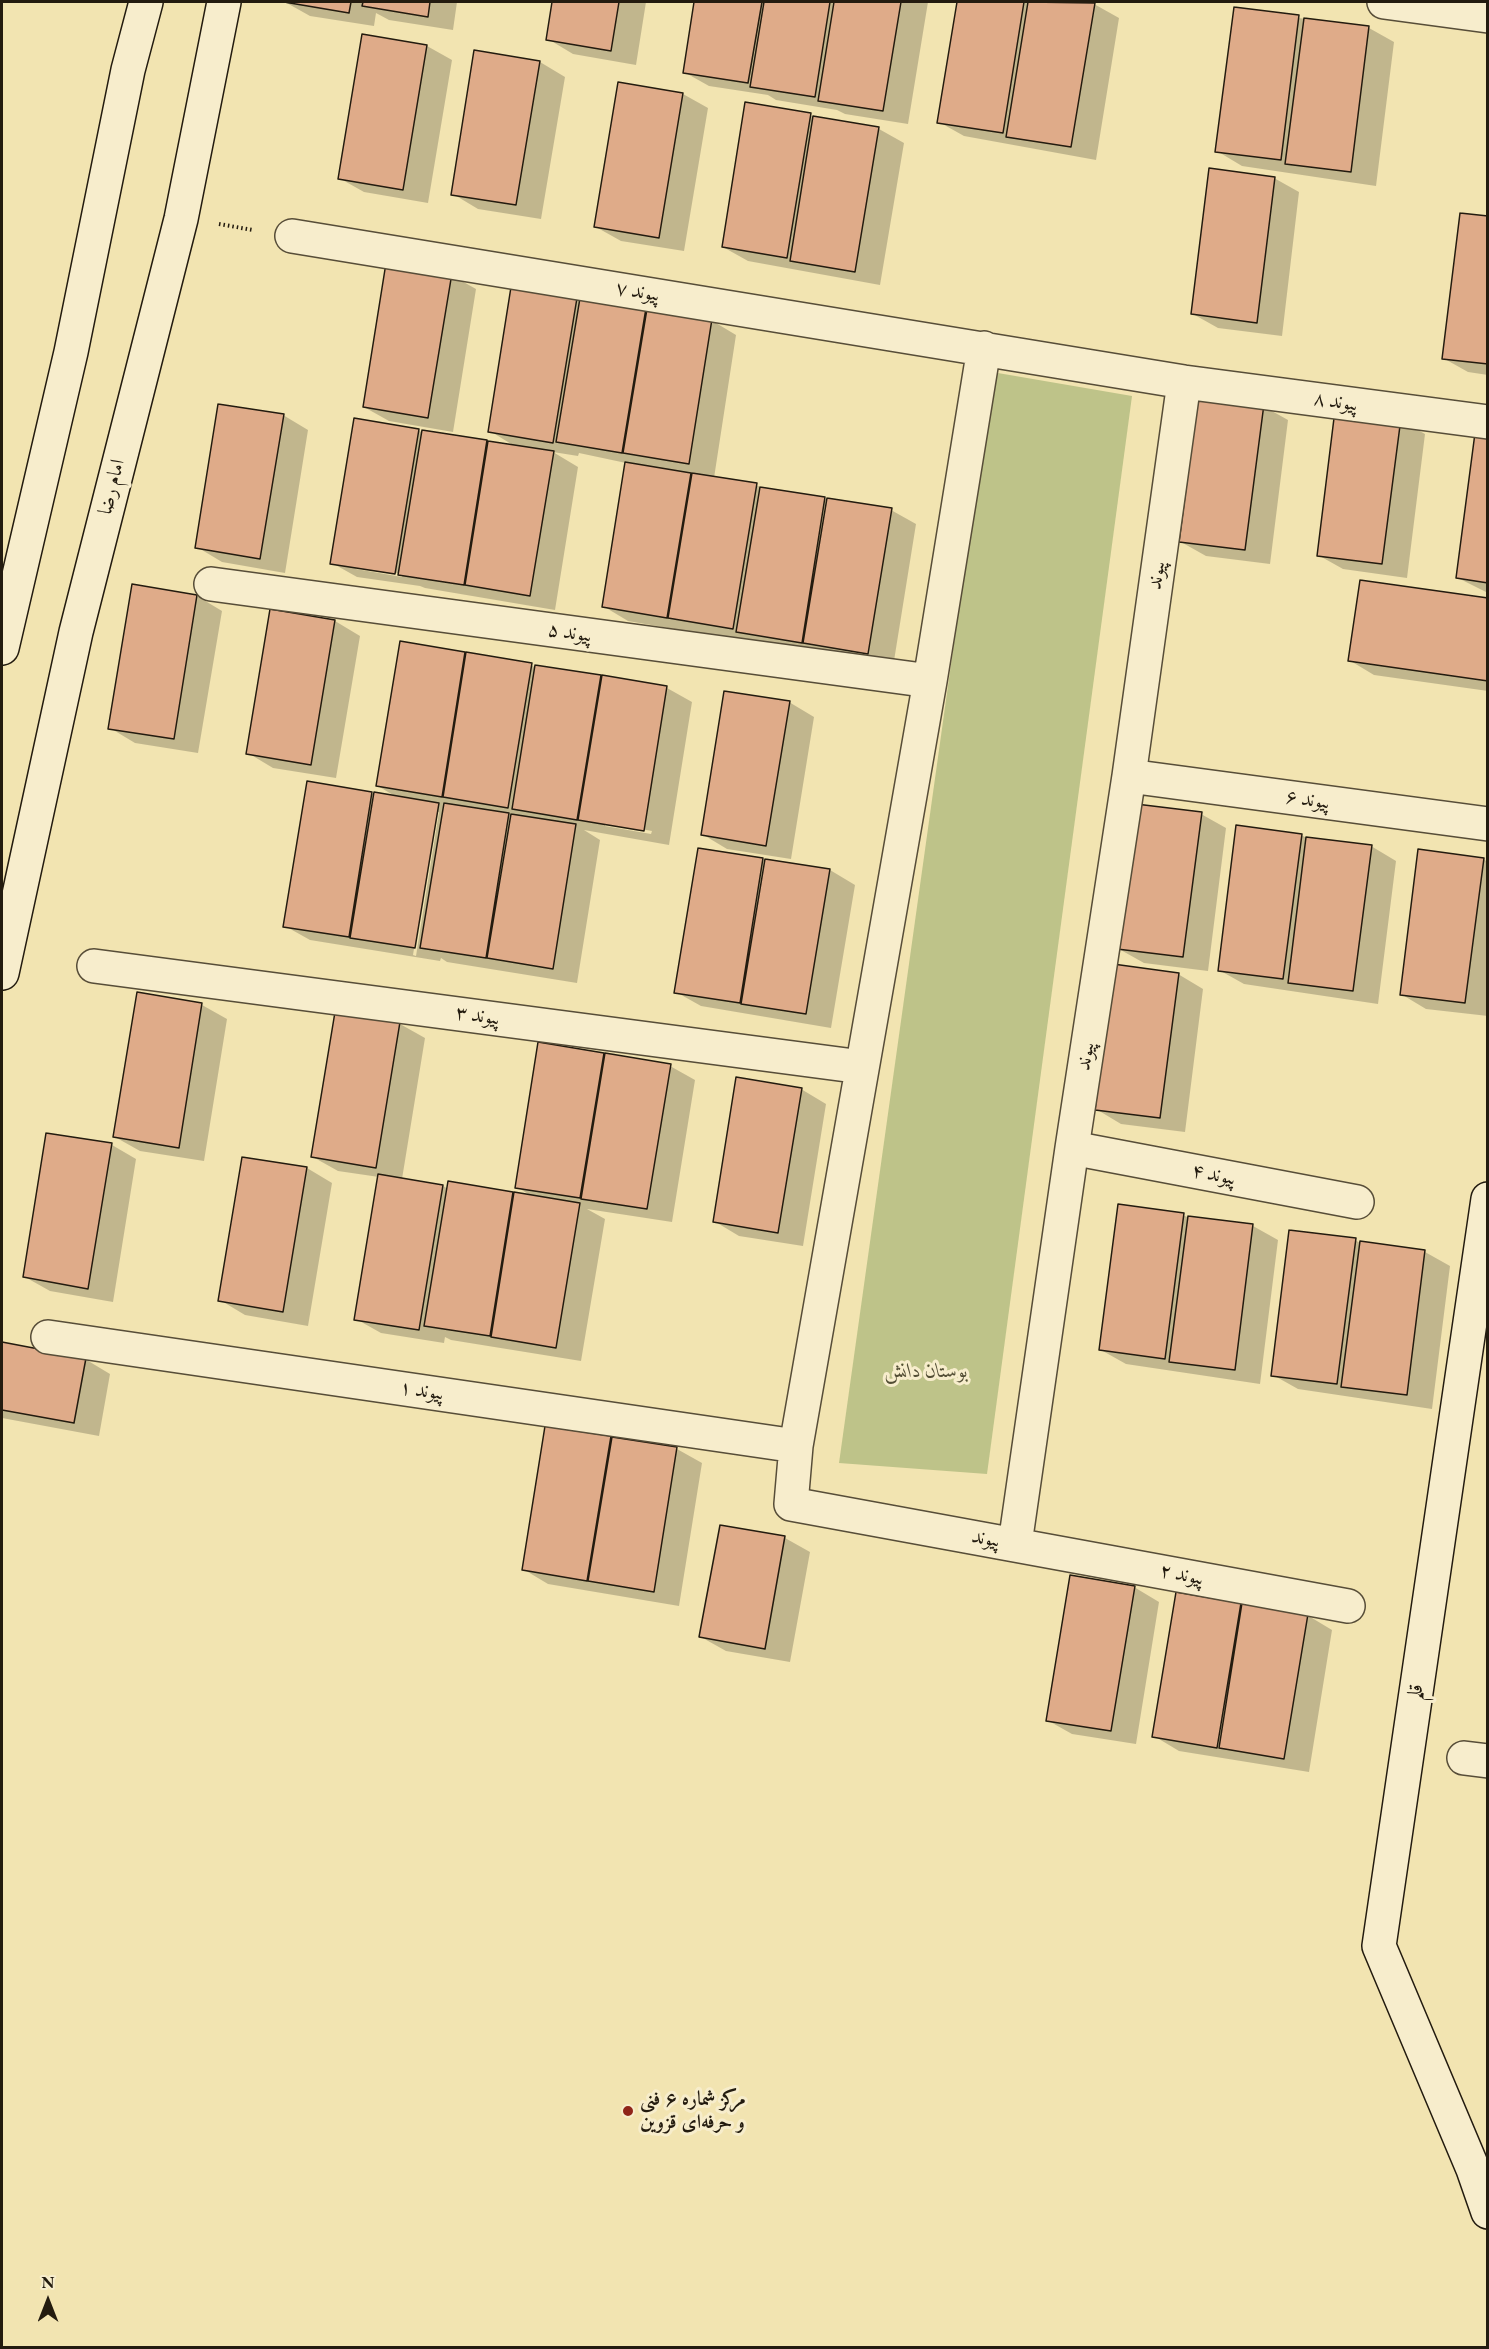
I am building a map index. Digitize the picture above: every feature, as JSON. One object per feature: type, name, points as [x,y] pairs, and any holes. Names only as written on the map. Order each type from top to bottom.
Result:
[{"type":"street","points":[[2,648],[71,352],[128,70],[146,2]]},
{"type":"street","name":"امام رضا","points":[[2,973],[76,632],[181,219],[224,2]]},
{"type":"street","points":[[1384,2],[1488,16]]},
{"type":"street","name":"پیوند ۷","points":[[292,236],[984,348]]},
{"type":"street","points":[[984,348],[1184,382]]},
{"type":"street","name":"پیوند","points":[[984,348],[930,681],[796,1446],[791,1504],[1015,1544],[1129,776],[1184,382]]},
{"type":"street","name":"پیوند ۸","points":[[1184,382],[1488,422]]},
{"type":"street","name":"پیوند ۵","points":[[211,584],[930,681]]},
{"type":"street","name":"پیوند ۶","points":[[1129,776],[1488,824]]},
{"type":"street","name":"پیوند ۳","points":[[94,966],[862,1067]]},
{"type":"street","name":"پیوند ۴","points":[[1072,1148],[1357,1202]]},
{"type":"street","name":"قلم","points":[[1487,1202],[1379,1946],[1480,2175],[1488,2212]]},
{"type":"street","name":"پیوند ۱","points":[[48,1337],[796,1446]]},
{"type":"street","name":"پیوند ۲","points":[[1015,1544],[1348,1606]]},
{"type":"path","points":[[181,219],[292,236]]},
{"type":"green space","name":"بوستان دانش","points":[[992,372],[1132,396],[987,1474],[839,1463]]},
{"type":"building","points":[[284,2],[351,2],[349,13]]},
{"type":"building","points":[[363,2],[430,2],[428,17],[362,6]]},
{"type":"building","points":[[552,2],[619,2],[611,51],[546,40]]},
{"type":"building","points":[[694,2],[762,2],[748,83],[683,73]]},
{"type":"building","points":[[764,2],[830,2],[815,97],[750,87]]},
{"type":"building","points":[[834,2],[901,2],[883,111],[818,101]]},
{"type":"building","points":[[957,2],[1024,2],[1003,133],[937,123]]},
{"type":"building","points":[[1028,2],[1095,3],[1071,147],[1006,137]]},
{"type":"building","points":[[1234,7],[1299,15],[1281,160],[1215,152]]},
{"type":"building","points":[[1304,18],[1369,26],[1351,172],[1285,164]]},
{"type":"building","points":[[362,34],[427,45],[403,190],[338,179]]},
{"type":"building","points":[[474,50],[540,61],[516,205],[451,195]]},
{"type":"building","points":[[618,82],[683,93],[659,238],[594,227]]},
{"type":"building","points":[[745,102],[811,113],[787,258],[722,247]]},
{"type":"building","points":[[813,116],[879,127],[855,272],[790,261]]},
{"type":"building","points":[[1209,168],[1275,177],[1257,323],[1191,314]]},
{"type":"building","points":[[1460,213],[1488,216],[1488,364],[1442,359]]},
{"type":"building","points":[[386,263],[452,273],[428,418],[363,407]]},
{"type":"building","points":[[511,287],[577,298],[553,443],[488,432]]},
{"type":"building","points":[[580,298],[646,308],[622,453],[556,442]]},
{"type":"building","points":[[647,309],[712,319],[689,464],[623,453]]},
{"type":"building","points":[[1198,396],[1264,404],[1245,550],[1179,542]]},
{"type":"building","points":[[218,404],[284,414],[260,559],[195,548]]},
{"type":"building","points":[[1335,410],[1401,418],[1382,564],[1317,556]]},
{"type":"building","points":[[354,418],[419,429],[395,574],[330,564]]},
{"type":"building","points":[[422,430],[487,440],[464,585],[398,575]]},
{"type":"building","points":[[1475,433],[1488,435],[1488,583],[1456,578]]},
{"type":"building","points":[[488,441],[554,451],[530,596],[465,585]]},
{"type":"building","points":[[625,462],[691,473],[667,618],[602,607]]},
{"type":"building","points":[[692,473],[757,483],[733,629],[668,618]]},
{"type":"building","points":[[760,487],[825,497],[802,643],[736,632]]},
{"type":"building","points":[[827,498],[892,508],[868,654],[803,643]]},
{"type":"building","points":[[1360,580],[1488,598],[1488,681],[1348,661]]},
{"type":"building","points":[[132,584],[197,595],[174,739],[108,729]]},
{"type":"building","points":[[270,609],[335,620],[311,765],[246,754]]},
{"type":"building","points":[[400,641],[465,652],[442,797],[376,786]]},
{"type":"building","points":[[466,652],[532,663],[508,808],[443,797]]},
{"type":"building","points":[[535,665],[601,675],[577,820],[512,809]]},
{"type":"building","points":[[602,675],[667,686],[644,831],[578,820]]},
{"type":"building","points":[[724,691],[790,701],[766,846],[701,835]]},
{"type":"building","points":[[307,781],[372,792],[349,937],[283,927]]},
{"type":"building","points":[[374,792],[439,803],[415,948],[350,938]]},
{"type":"building","points":[[444,803],[509,813],[486,958],[420,948]]},
{"type":"building","points":[[1136,804],[1202,812],[1183,957],[1117,949]]},
{"type":"building","points":[[511,814],[576,824],[553,969],[487,958]]},
{"type":"building","points":[[1236,825],[1302,834],[1283,979],[1218,971]]},
{"type":"building","points":[[1306,837],[1372,845],[1353,991],[1288,983]]},
{"type":"building","points":[[698,848],[763,858],[740,1003],[674,993]]},
{"type":"building","points":[[1418,849],[1484,858],[1465,1003],[1400,995]]},
{"type":"building","points":[[765,859],[830,869],[806,1014],[741,1004]]},
{"type":"building","points":[[1113,964],[1179,973],[1160,1118],[1095,1110]]},
{"type":"building","points":[[137,992],[202,1003],[179,1148],[113,1137]]},
{"type":"building","points":[[335,1012],[400,1022],[376,1168],[311,1157]]},
{"type":"building","points":[[538,1042],[604,1053],[580,1198],[515,1188]]},
{"type":"building","points":[[605,1053],[671,1064],[647,1209],[581,1199]]},
{"type":"building","points":[[736,1077],[802,1088],[778,1233],[713,1222]]},
{"type":"building","points":[[46,1133],[112,1143],[88,1289],[23,1277]]},
{"type":"building","points":[[242,1157],[307,1167],[283,1312],[218,1301]]},
{"type":"building","points":[[378,1174],[443,1185],[419,1330],[354,1320]]},
{"type":"building","points":[[448,1181],[513,1192],[490,1336],[424,1326]]},
{"type":"building","points":[[514,1192],[580,1203],[556,1348],[491,1337]]},
{"type":"building","points":[[1118,1204],[1184,1213],[1165,1359],[1099,1350]]},
{"type":"building","points":[[1188,1216],[1253,1224],[1235,1370],[1169,1362]]},
{"type":"building","points":[[1289,1230],[1356,1238],[1337,1384],[1271,1376]]},
{"type":"building","points":[[1360,1241],[1425,1250],[1407,1395],[1341,1387]]},
{"type":"building","points":[[2,1342],[86,1358],[74,1423],[2,1410]]},
{"type":"building","points":[[545,1426],[611,1436],[587,1581],[522,1570]]},
{"type":"building","points":[[612,1437],[677,1447],[654,1592],[588,1581]]},
{"type":"building","points":[[720,1525],[785,1536],[765,1649],[699,1637]]},
{"type":"building","points":[[1070,1575],[1135,1586],[1111,1731],[1046,1721]]},
{"type":"building","points":[[1176,1592],[1241,1603],[1217,1748],[1152,1737]]},
{"type":"building","points":[[1242,1603],[1308,1614],[1284,1759],[1219,1748]]},
{"type":"place","name":"مرکز شماره ۶ فنی و حرفه‌ای قزوین","points":[[628,2111]]}]
